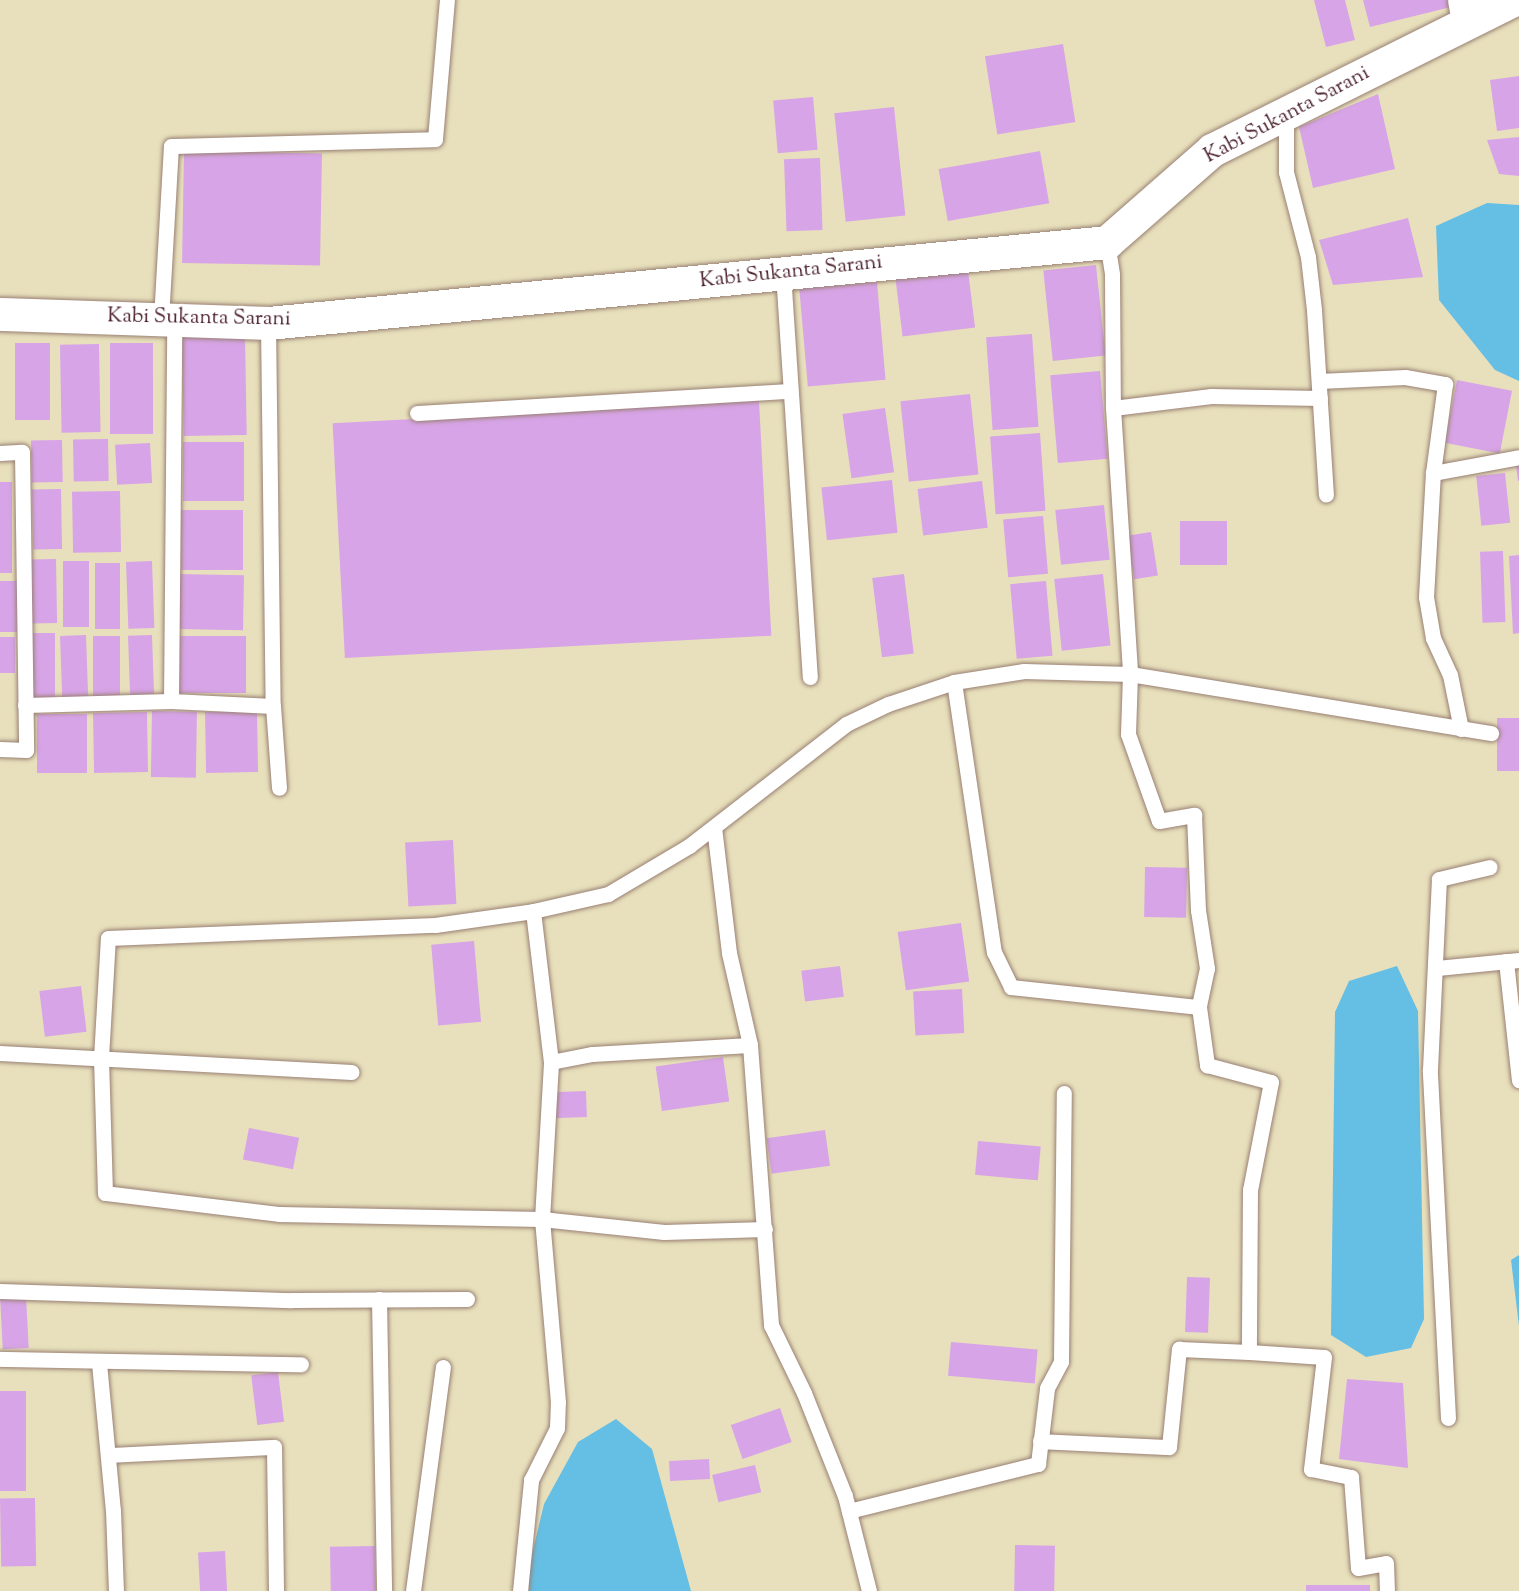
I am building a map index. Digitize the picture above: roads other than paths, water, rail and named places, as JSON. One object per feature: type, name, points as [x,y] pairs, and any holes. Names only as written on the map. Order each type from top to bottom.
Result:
[{"type":"street","name":"Kabi Sukanta Sarani","points":[[0,314],[268,323],[1107,242],[1212,150],[1286,112],[1465,11],[1513,0]]},
{"type":"lane","points":[[171,701],[168,320],[171,146],[435,139],[447,0]]},
{"type":"lane","points":[[1286,112],[1286,172],[1308,257],[1326,495]]},
{"type":"lane","points":[[1107,242],[1112,274],[1113,408],[1130,674],[1128,734],[1159,821],[1194,815],[1198,910],[1207,968],[1199,1007],[1207,1065],[1271,1082],[1250,1190],[1249,1352]]},
{"type":"lane","points":[[783,273],[810,677]]},
{"type":"lane","points":[[268,323],[273,706],[279,788]]},
{"type":"lane","points":[[1319,381],[1405,377],[1445,384],[1434,473],[1426,597],[1433,638],[1450,675],[1461,729]]},
{"type":"lane","points":[[417,413],[790,391]]},
{"type":"lane","points":[[1113,408],[1211,396],[1320,398]]},
{"type":"lane","points":[[0,453],[22,452],[26,750],[0,749]]},
{"type":"lane","points":[[1434,473],[1519,457]]},
{"type":"lane","points":[[765,1229],[663,1232],[542,1219],[279,1214],[105,1193],[101,1058],[108,938],[435,925],[533,911],[608,894],[689,846],[846,724],[888,704],[954,682],[1024,671],[1130,674],[1491,733]]},
{"type":"lane","points":[[954,682],[994,952],[1011,987],[1199,1007]]},
{"type":"lane","points":[[25,705],[171,701],[273,706]]},
{"type":"lane","points":[[714,827],[729,953],[750,1045],[771,1325],[804,1393],[849,1511],[869,1591]]},
{"type":"lane","points":[[1448,1418],[1430,1069],[1440,879],[1490,867]]},
{"type":"lane","points":[[520,1591],[531,1480],[557,1428],[558,1402],[542,1219],[550,1062],[533,911]]},
{"type":"lane","points":[[1437,968],[1513,961],[1519,1080]]},
{"type":"lane","points":[[550,1062],[592,1054],[750,1045]]},
{"type":"lane","points":[[0,1053],[351,1072]]},
{"type":"lane","points":[[849,1511],[1038,1464],[1047,1388],[1061,1362],[1064,1093]]},
{"type":"lane","points":[[0,1292],[467,1299]]},
{"type":"lane","points":[[379,1299],[384,1591]]},
{"type":"lane","points":[[1040,1441],[1169,1447],[1179,1349],[1324,1357],[1311,1469],[1350,1477],[1358,1568],[1386,1563],[1388,1591]]},
{"type":"lane","points":[[0,1359],[301,1364]]},
{"type":"lane","points":[[99,1362],[109,1455],[116,1591]]},
{"type":"lane","points":[[413,1591],[443,1367]]},
{"type":"lane","points":[[109,1455],[274,1447],[276,1591]]},
{"type":"water","points":[[1487,203],[1519,205],[1519,381],[1495,370],[1439,300],[1436,226]]},
{"type":"water","points":[[1397,966],[1418,1011],[1424,1319],[1411,1348],[1366,1357],[1331,1335],[1335,1012],[1349,981]]},
{"type":"water","points":[[1519,1255],[1519,1326],[1511,1260]]},
{"type":"water","points":[[616,1419],[652,1449],[691,1591],[529,1591],[529,1567],[544,1504],[578,1442]]}]
